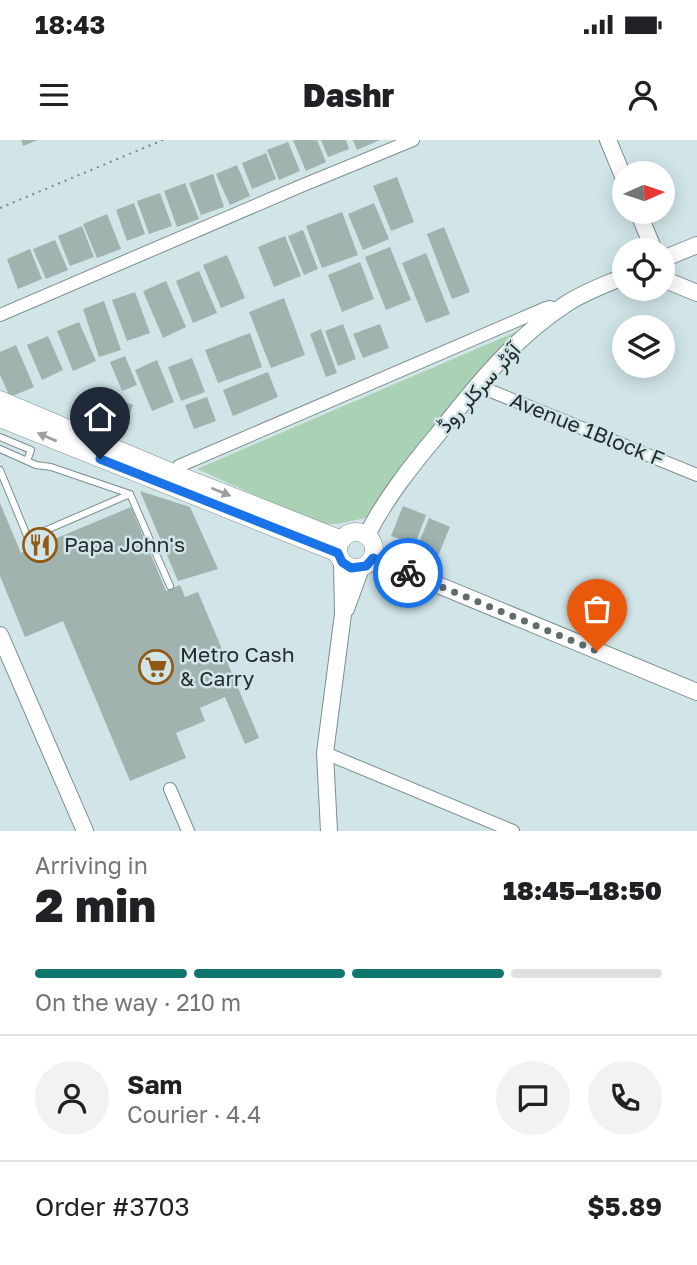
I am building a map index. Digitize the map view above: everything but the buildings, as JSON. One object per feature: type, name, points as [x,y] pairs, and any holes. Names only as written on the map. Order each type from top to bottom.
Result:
[{"type":"main road","points":[[0,400],[176,474],[340,552],[351,568],[367,563],[375,550],[367,535],[353,532],[340,552]]},
{"type":"main road","points":[[0,418],[125,470],[340,552]]},
{"type":"street","points":[[0,315],[413,140]]},
{"type":"street","points":[[608,140],[617,161]]},
{"type":"street","points":[[675,255],[697,245]]},
{"type":"street","name":"آؤٹر سرکلر روڈ","points":[[367,535],[376,517],[421,454],[476,385],[504,356],[574,299],[612,282]]},
{"type":"street","points":[[675,284],[697,293]]},
{"type":"street","points":[[176,474],[179,466],[546,308],[557,311]]},
{"type":"street","name":"Avenue 1Block F","points":[[476,385],[697,475]]},
{"type":"street","points":[[329,831],[325,753],[343,614],[340,552]]},
{"type":"street","points":[[343,614],[367,563],[697,692]]},
{"type":"street","points":[[0,635],[85,831]]},
{"type":"street","points":[[325,753],[513,831]]},
{"type":"street","points":[[170,789],[188,831]]},
{"type":"lane","points":[[0,437],[30,450],[27,461]]},
{"type":"lane","points":[[0,449],[36,466],[51,467],[130,494],[170,586]]},
{"type":"lane","points":[[0,470],[28,538],[130,494]]},
{"type":"lane","points":[[117,490],[125,470]]},
{"type":"path","points":[[0,208],[163,140]]},
{"type":"green space","points":[[518,331],[523,340],[370,517],[337,524],[320,524],[197,469]]},
{"type":"way so far","points":[[408,573],[597,651]]},
{"type":"place","name":"Papa John's","points":[[40,545]]},
{"type":"place","name":"Metro Cash & Carry","points":[[156,667]]},
{"type":"route","points":[[100,459],[338,553],[342,562],[351,568],[366,566],[373,558],[408,573]]}]
